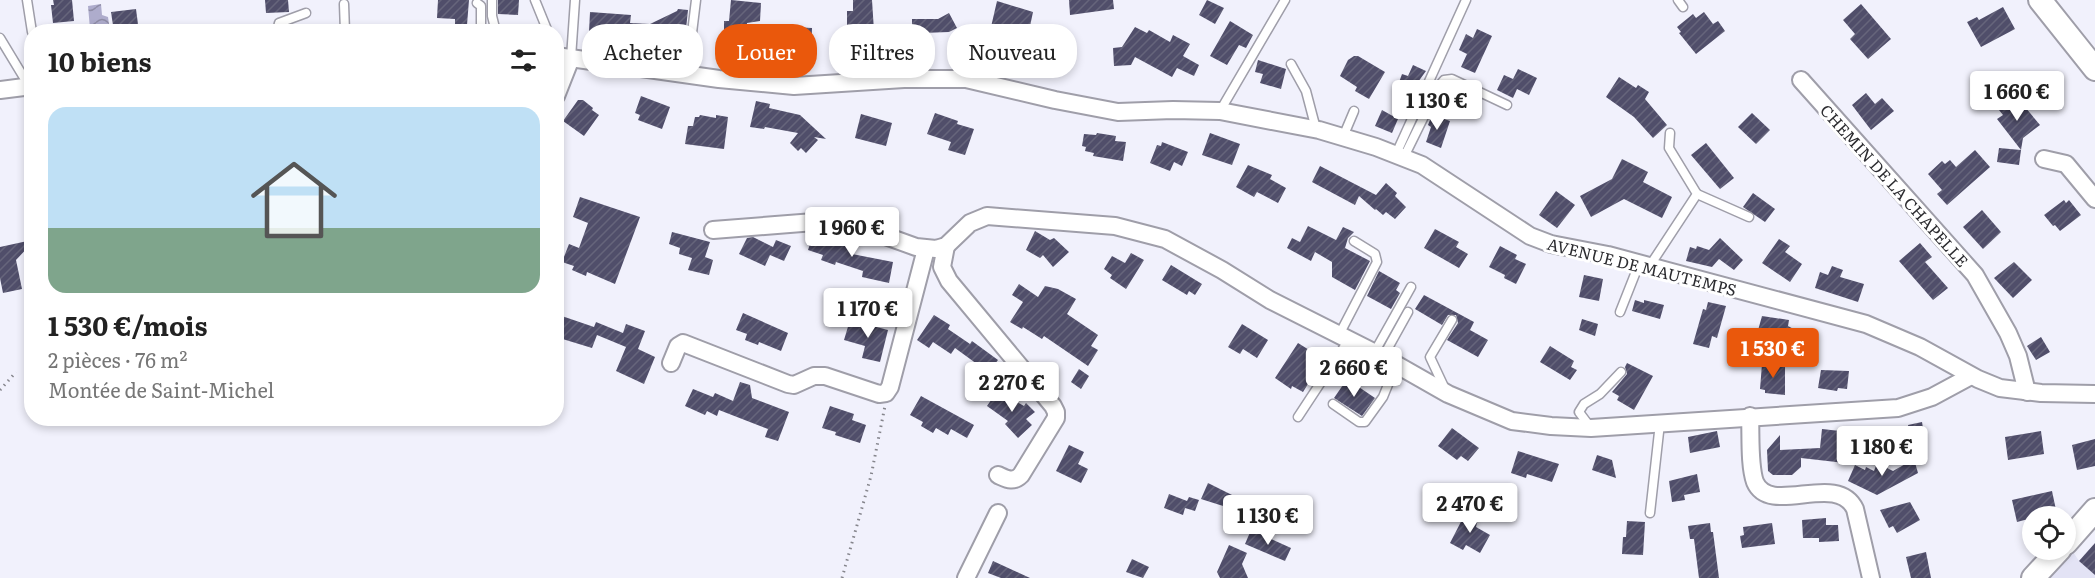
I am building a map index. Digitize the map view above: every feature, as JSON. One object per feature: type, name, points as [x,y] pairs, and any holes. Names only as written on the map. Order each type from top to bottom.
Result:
[{"type":"main road","points":[[2040,0],[2095,69]]},
{"type":"main road","points":[[2076,534],[2092,519]]},
{"type":"main road","points":[[2033,578],[2050,560]]},
{"type":"street","name":"AVENUE DE MAUTEMPS","points":[[564,57],[582,60]]},
{"type":"street","name":"AVENUE DE MAUTEMPS","points":[[703,76],[794,86],[904,79],[966,79],[1118,112],[1220,111],[1316,130],[1400,156],[1432,170],[1530,236],[1559,246],[1608,255],[1866,324],[1920,347],[1971,376],[2000,388],[2027,392],[2095,394]]},
{"type":"street","name":"CHEMIN DE LA CHAPELLE","points":[[1801,80],[1975,275],[2008,333],[2018,356],[2027,392]]},
{"type":"street","points":[[0,90],[24,87]]},
{"type":"street","points":[[2044,159],[2066,164],[2095,199]]},
{"type":"street","points":[[713,230],[834,222],[866,229],[926,249],[946,246],[970,223],[987,216],[1116,226],[1144,232],[1187,250],[1270,300],[1384,358],[1448,394],[1512,421],[1551,426],[1591,428],[1750,416],[1835,414],[1898,408],[1925,400],[1971,376]]},
{"type":"street","points":[[946,246],[942,267],[949,281],[1056,412],[1056,418],[1021,475],[1012,481],[998,476]]},
{"type":"street","points":[[671,363],[678,346],[684,344],[788,384],[794,385],[814,376],[825,376],[879,394],[886,393],[890,387],[926,249]]},
{"type":"street","points":[[1750,416],[1753,470],[1758,486],[1769,495],[1836,494],[1850,501],[1855,509],[1871,578]]},
{"type":"street","points":[[966,578],[998,513]]},
{"type":"lane","points":[[27,0],[31,24]]},
{"type":"lane","points":[[492,0],[494,24]]},
{"type":"lane","points":[[535,0],[545,24]]},
{"type":"lane","points":[[564,57],[575,0]]},
{"type":"lane","points":[[693,24],[696,0]]},
{"type":"lane","points":[[1220,111],[1285,0]]},
{"type":"lane","points":[[1400,156],[1466,0]]},
{"type":"lane","points":[[477,3],[481,6],[481,24]]},
{"type":"lane","points":[[344,4],[345,24]]},
{"type":"lane","points":[[279,24],[306,14]]},
{"type":"lane","points":[[0,38],[24,76]]},
{"type":"lane","points":[[1291,64],[1306,91],[1316,130]]},
{"type":"lane","points":[[1400,156],[1438,86],[1444,80],[1452,79],[1507,105]]},
{"type":"lane","points":[[1343,137],[1354,111]]},
{"type":"lane","points":[[1670,133],[1669,148],[1697,194],[1749,217]]},
{"type":"lane","points":[[1620,312],[1644,266],[1697,194]]},
{"type":"lane","points":[[1298,417],[1344,338],[1377,262],[1375,254],[1354,241]]},
{"type":"lane","points":[[1333,405],[1359,422],[1365,422],[1383,397],[1384,358],[1411,287]]},
{"type":"lane","points":[[1384,358],[1408,312]]},
{"type":"lane","points":[[1448,394],[1430,357],[1452,320]]},
{"type":"lane","points":[[1591,428],[1580,416],[1581,408],[1600,394],[1621,372]]},
{"type":"lane","points":[[1650,513],[1660,423]]},
{"type":"path","points":[[0,390],[16,372]]},
{"type":"path","points":[[842,578],[871,476],[885,415],[886,393]]},
{"type":"shaded area","points":[[2095,546],[2095,578],[2050,578],[2066,560],[2076,560],[2076,556],[2079,561]]},
{"type":"water","points":[[101,4],[102,15],[108,17],[109,24],[90,24],[88,6]]},
{"type":"building","points":[[53,0],[72,0],[74,21],[53,23],[51,5],[54,5]]},
{"type":"building","points":[[265,0],[288,0],[289,12],[266,13]]},
{"type":"building","points":[[438,0],[469,0],[467,24],[455,24],[455,19],[437,18]]},
{"type":"building","points":[[498,0],[519,0],[518,15],[498,14]]},
{"type":"building","points":[[731,0],[761,3],[760,21],[747,24],[724,24],[724,21],[729,21]]},
{"type":"building","points":[[853,0],[872,0],[874,24],[847,24],[847,11],[853,11]]},
{"type":"building","points":[[1069,0],[1113,0],[1114,9],[1070,15]]},
{"type":"building","points":[[1207,0],[1224,8],[1215,24],[1199,15]]},
{"type":"building","points":[[997,1],[1033,12],[1030,24],[992,24]]},
{"type":"building","points":[[1861,4],[1891,39],[1868,59],[1850,39],[1855,34],[1843,20]]},
{"type":"building","points":[[2003,7],[2015,29],[1981,47],[1967,22],[1977,17],[1979,20]]},
{"type":"building","points":[[136,9],[138,24],[113,24],[111,12]]},
{"type":"building","points":[[678,9],[688,10],[687,24],[650,24]]},
{"type":"building","points":[[590,12],[631,15],[630,23],[650,24],[589,24]]},
{"type":"building","points":[[1704,12],[1713,24],[1718,21],[1725,31],[1696,54],[1679,33],[1681,32],[1677,27],[1693,14],[1696,18]]},
{"type":"building","points":[[949,13],[955,24],[947,24],[947,32],[935,33],[935,24],[912,24],[912,19],[938,19]]},
{"type":"building","points":[[1230,21],[1253,35],[1246,48],[1239,45],[1227,65],[1210,56]]},
{"type":"building","points":[[1135,27],[1147,33],[1149,30],[1170,42],[1173,35],[1190,44],[1183,56],[1199,65],[1194,76],[1177,68],[1172,77],[1135,57],[1131,65],[1114,66],[1113,48],[1122,47]]},
{"type":"building","points":[[1477,29],[1492,36],[1475,73],[1461,67],[1467,54],[1459,50],[1466,34],[1473,38]]},
{"type":"building","points":[[1358,56],[1385,72],[1369,99],[1355,91],[1357,87],[1340,76],[1348,60]]},
{"type":"building","points":[[1258,60],[1286,69],[1281,89],[1260,83],[1263,74],[1255,72]]},
{"type":"building","points":[[1413,65],[1426,71],[1412,95],[1397,88],[1402,74],[1408,76]]},
{"type":"building","points":[[1518,69],[1537,78],[1529,95],[1517,89],[1513,98],[1497,90],[1504,75],[1513,79]]},
{"type":"building","points":[[1619,77],[1636,88],[1638,85],[1649,92],[1645,99],[1667,125],[1653,138],[1634,117],[1606,97]]},
{"type":"building","points":[[1866,93],[1875,104],[1882,98],[1894,111],[1871,130],[1852,105]]},
{"type":"building","points":[[641,96],[670,107],[662,129],[638,120],[640,115],[635,113]]},
{"type":"building","points":[[578,100],[583,100],[599,115],[584,136],[564,120]]},
{"type":"building","points":[[2011,100],[2015,105],[2020,101],[2040,125],[2023,138],[2021,150],[1997,119],[2003,115],[1999,110]]},
{"type":"building","points":[[756,101],[770,104],[769,108],[800,115],[826,139],[814,137],[818,140],[806,153],[801,148],[798,151],[790,143],[798,133],[765,127],[764,129],[750,127]]},
{"type":"building","points":[[1382,110],[1398,119],[1392,133],[1375,126]]},
{"type":"building","points":[[935,113],[958,121],[957,124],[974,129],[965,155],[948,150],[951,142],[927,134]]},
{"type":"building","points":[[1752,113],[1770,130],[1756,144],[1738,127]]},
{"type":"building","points":[[861,114],[892,123],[886,146],[855,138]]},
{"type":"building","points":[[700,115],[716,118],[716,115],[728,117],[724,149],[685,144],[688,126],[693,126],[695,117]]},
{"type":"building","points":[[1432,115],[1450,121],[1441,148],[1426,142]]},
{"type":"building","points":[[1097,133],[1116,136],[1115,141],[1126,142],[1123,161],[1093,156],[1094,153],[1085,151],[1086,147],[1082,146],[1084,134],[1096,135]]},
{"type":"building","points":[[1210,133],[1240,144],[1232,165],[1202,155]]},
{"type":"building","points":[[1162,142],[1188,152],[1182,166],[1174,162],[1170,171],[1150,163],[1157,145],[1161,146]]},
{"type":"building","points":[[1706,143],[1734,178],[1720,189],[1691,155]]},
{"type":"building","points":[[1999,148],[2021,150],[2019,165],[1997,162]]},
{"type":"building","points":[[1975,150],[1990,167],[1947,205],[1937,194],[1942,190],[1928,174],[1942,161],[1945,164],[1950,160],[1956,167]]},
{"type":"building","points":[[1622,159],[1648,172],[1643,182],[1672,197],[1662,218],[1624,199],[1591,217],[1580,196],[1612,179]]},
{"type":"building","points":[[1248,165],[1272,175],[1270,179],[1286,188],[1278,203],[1257,192],[1254,197],[1236,187]]},
{"type":"building","points":[[1320,166],[1376,195],[1386,183],[1397,193],[1395,196],[1406,207],[1395,219],[1386,212],[1383,215],[1375,210],[1359,196],[1355,205],[1312,182]]},
{"type":"building","points":[[1556,191],[1575,205],[1557,228],[1539,215]]},
{"type":"building","points":[[1753,193],[1775,209],[1765,222],[1743,207]]},
{"type":"building","points":[[580,197],[640,217],[615,284],[587,272],[586,276],[572,270],[574,266],[564,263],[569,244],[579,248],[588,223],[573,217]]},
{"type":"building","points":[[2064,200],[2066,203],[2069,200],[2081,215],[2060,231],[2044,215]]},
{"type":"building","points":[[1982,210],[2001,232],[1983,249],[1963,227]]},
{"type":"building","points":[[1308,226],[1336,240],[1343,227],[1354,232],[1348,238],[1345,248],[1370,261],[1355,290],[1332,277],[1332,262],[1315,252],[1311,261],[1287,248],[1292,238],[1300,242]]},
{"type":"building","points":[[1435,229],[1459,242],[1456,247],[1468,254],[1459,268],[1424,248]]},
{"type":"building","points":[[1035,231],[1050,240],[1054,238],[1069,252],[1053,267],[1043,255],[1040,258],[1026,250]]},
{"type":"building","points":[[672,232],[710,242],[705,257],[713,260],[709,275],[688,270],[692,258],[679,254],[680,248],[669,244]]},
{"type":"building","points":[[841,234],[855,239],[851,248],[854,249],[852,254],[893,262],[889,283],[862,277],[863,271],[836,262],[835,265],[821,260],[823,255],[808,250],[812,238],[827,243],[828,239],[838,242]]},
{"type":"building","points":[[753,237],[773,247],[776,240],[791,246],[784,261],[770,255],[765,266],[739,254],[747,238]]},
{"type":"building","points":[[1720,238],[1743,260],[1734,270],[1719,259],[1712,267],[1686,261],[1690,247],[1696,249],[1697,246],[1709,250]]},
{"type":"building","points":[[1779,239],[1790,246],[1785,252],[1802,264],[1790,282],[1762,263]]},
{"type":"building","points":[[24,242],[24,252],[16,260],[22,289],[3,293],[0,278],[0,247]]},
{"type":"building","points":[[1920,243],[1932,257],[1925,262],[1948,288],[1933,300],[1899,261]]},
{"type":"building","points":[[1500,246],[1517,255],[1515,259],[1526,264],[1516,284],[1489,267]]},
{"type":"building","points":[[1131,253],[1144,260],[1126,289],[1110,278],[1112,275],[1104,269],[1112,256],[1125,263]]},
{"type":"building","points":[[2014,262],[2032,280],[2013,298],[1994,278]]},
{"type":"building","points":[[1171,265],[1202,284],[1195,295],[1189,291],[1187,295],[1162,280]]},
{"type":"building","points":[[1832,266],[1843,270],[1840,277],[1864,284],[1858,302],[1815,288],[1820,272],[1828,275]]},
{"type":"building","points":[[1379,271],[1400,283],[1396,290],[1400,293],[1391,309],[1367,296]]},
{"type":"building","points":[[1584,275],[1603,279],[1599,301],[1579,297]]},
{"type":"building","points":[[1019,284],[1038,297],[1045,286],[1058,289],[1076,299],[1067,314],[1098,335],[1091,346],[1098,350],[1088,366],[1044,336],[1042,339],[1010,322],[1023,302],[1012,295]]},
{"type":"building","points":[[1424,295],[1474,322],[1470,330],[1488,340],[1478,357],[1447,340],[1458,323],[1456,315],[1448,315],[1442,325],[1415,309]]},
{"type":"building","points":[[1635,300],[1664,305],[1660,319],[1632,311]]},
{"type":"building","points":[[1708,302],[1726,306],[1717,338],[1712,336],[1709,348],[1693,344],[1703,309],[1706,310]]},
{"type":"building","points":[[743,313],[788,333],[781,351],[759,342],[758,345],[745,340],[747,334],[736,330]]},
{"type":"building","points":[[934,315],[950,325],[948,329],[970,344],[972,341],[998,360],[986,377],[974,369],[977,364],[955,348],[951,354],[933,342],[929,348],[917,340]]},
{"type":"building","points":[[1762,316],[1789,320],[1788,326],[1799,332],[1796,346],[1767,340],[1768,337],[1757,334]]},
{"type":"building","points":[[564,317],[594,327],[596,322],[623,333],[626,324],[645,331],[638,349],[655,357],[644,384],[616,371],[626,347],[597,335],[592,348],[564,339]]},
{"type":"building","points":[[1582,319],[1598,324],[1595,336],[1579,330]]},
{"type":"building","points":[[850,320],[888,330],[880,362],[862,358],[865,346],[844,340]]},
{"type":"building","points":[[1242,324],[1268,340],[1257,358],[1243,349],[1240,354],[1228,347]]},
{"type":"building","points":[[2041,337],[2050,352],[2036,360],[2027,346]]},
{"type":"building","points":[[1298,343],[1314,353],[1306,365],[1316,371],[1303,392],[1292,386],[1291,389],[1275,378]]},
{"type":"building","points":[[1550,346],[1574,361],[1571,367],[1577,370],[1570,380],[1540,362]]},
{"type":"building","points":[[1627,363],[1653,376],[1634,410],[1617,400],[1619,396],[1612,392],[1627,374],[1625,367]]},
{"type":"building","points":[[1762,364],[1785,366],[1785,395],[1765,393],[1765,390],[1760,389]]},
{"type":"building","points":[[1079,369],[1089,376],[1081,389],[1071,382]]},
{"type":"building","points":[[1821,370],[1849,371],[1847,389],[1838,388],[1837,391],[1818,388]]},
{"type":"building","points":[[1347,379],[1375,398],[1362,416],[1334,398]]},
{"type":"building","points":[[740,382],[750,385],[752,398],[789,412],[778,441],[765,437],[768,429],[719,410],[717,416],[707,411],[705,415],[685,406],[693,389],[713,397],[715,393],[733,401]]},
{"type":"building","points":[[996,393],[1001,397],[1004,393],[1024,406],[1026,403],[1035,412],[1026,419],[1032,425],[1018,438],[1005,424],[1008,421],[987,406]]},
{"type":"building","points":[[921,396],[974,425],[967,438],[951,429],[948,435],[936,428],[933,433],[921,426],[923,422],[910,415]]},
{"type":"building","points":[[830,406],[854,414],[852,420],[866,425],[860,443],[822,428]]},
{"type":"building","points":[[1922,422],[1924,434],[1910,437],[1908,425]]},
{"type":"building","points":[[1452,428],[1479,448],[1468,461],[1461,456],[1457,460],[1438,446]]},
{"type":"building","points":[[1822,429],[1849,432],[1845,463],[1801,458],[1801,467],[1792,475],[1773,475],[1768,471],[1767,450],[1780,435],[1780,450],[1820,448]]},
{"type":"building","points":[[1717,431],[1720,447],[1690,453],[1688,437]]},
{"type":"building","points":[[2041,431],[2044,454],[2008,460],[2005,437]]},
{"type":"building","points":[[2095,439],[2095,466],[2077,470],[2072,445]]},
{"type":"building","points":[[1069,445],[1084,452],[1078,464],[1088,469],[1081,483],[1056,471]]},
{"type":"building","points":[[1518,451],[1559,464],[1552,482],[1527,474],[1526,478],[1511,473]]},
{"type":"building","points":[[1597,455],[1612,460],[1616,478],[1592,470]]},
{"type":"building","points":[[1914,459],[1918,473],[1877,495],[1848,481],[1855,465],[1874,471],[1877,463],[1893,471]]},
{"type":"building","points":[[1697,474],[1700,492],[1684,495],[1685,500],[1672,502],[1669,481]]},
{"type":"building","points":[[1208,483],[1248,503],[1242,512],[1201,499]]},
{"type":"building","points":[[2052,491],[2055,506],[2022,506],[2022,521],[2017,522],[2012,500]]},
{"type":"building","points":[[1169,494],[1187,501],[1189,497],[1199,500],[1195,511],[1185,508],[1183,515],[1164,508]]},
{"type":"building","points":[[1910,502],[1920,520],[1897,533],[1893,526],[1889,528],[1880,510]]},
{"type":"building","points":[[1466,512],[1479,514],[1476,527],[1490,535],[1480,553],[1466,545],[1463,550],[1450,543]]},
{"type":"building","points":[[1826,518],[1826,525],[1838,525],[1839,541],[1819,542],[1819,538],[1803,538],[1802,520]]},
{"type":"building","points":[[1627,521],[1645,522],[1643,555],[1622,554]]},
{"type":"building","points":[[1710,523],[1719,578],[1699,578],[1694,539],[1690,539],[1688,526]]},
{"type":"building","points":[[1772,523],[1775,544],[1742,548],[1740,536],[1744,535],[1743,527]]},
{"type":"building","points":[[1251,530],[1291,548],[1285,561],[1245,544]]},
{"type":"building","points":[[2095,543],[2095,575],[2079,561]]},
{"type":"building","points":[[1229,545],[1247,553],[1242,564],[1248,578],[1220,578],[1217,572]]},
{"type":"building","points":[[1926,552],[1931,578],[1911,578],[1906,557]]},
{"type":"building","points":[[1132,559],[1149,567],[1143,578],[1126,572]]},
{"type":"building","points":[[993,561],[1030,578],[1001,578],[988,573]]}]
